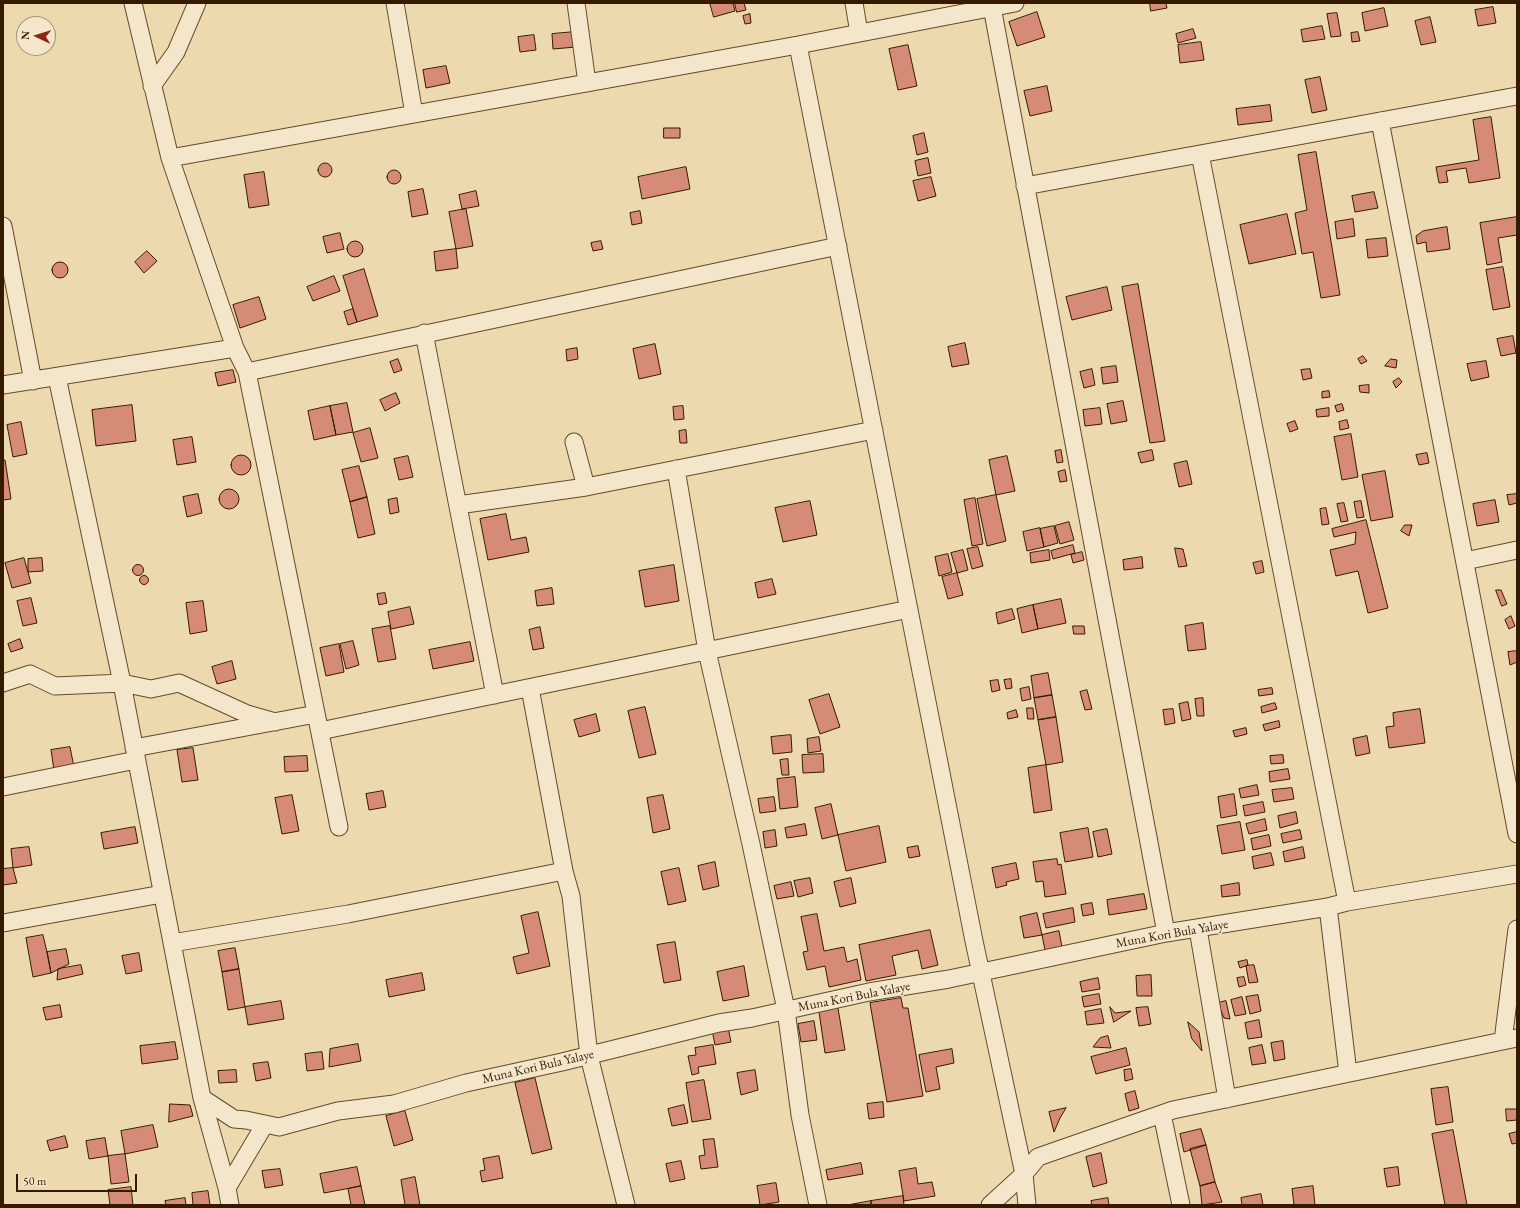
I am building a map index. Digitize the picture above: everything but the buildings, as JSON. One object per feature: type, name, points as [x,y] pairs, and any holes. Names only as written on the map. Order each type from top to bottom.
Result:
[{"type":"street","points":[[133,3],[170,158],[235,348],[247,372],[339,827]]},
{"type":"street","points":[[152,86],[176,52],[197,3]]},
{"type":"street","points":[[395,3],[414,114]]},
{"type":"street","points":[[576,3],[587,83]]},
{"type":"street","points":[[854,3],[859,33]]},
{"type":"street","points":[[170,158],[798,45],[1015,3]]},
{"type":"street","points":[[992,7],[1166,933]]},
{"type":"street","points":[[798,45],[981,972],[1024,1174],[1027,1205]]},
{"type":"street","points":[[1026,186],[1517,96]]},
{"type":"street","points":[[1380,121],[1517,834]]},
{"type":"street","points":[[1200,154],[1347,902]]},
{"type":"street","points":[[3,226],[33,381]]},
{"type":"street","points":[[247,372],[424,333],[838,246]]},
{"type":"street","points":[[424,333],[496,695]]},
{"type":"street","points":[[3,385],[235,348]]},
{"type":"street","points":[[57,376],[122,683],[202,1098],[227,1188],[230,1205]]},
{"type":"street","points":[[458,505],[586,487],[874,430]]},
{"type":"street","points":[[574,442],[586,487]]},
{"type":"street","points":[[676,469],[707,651],[786,1010],[800,1115],[818,1205]]},
{"type":"street","points":[[1465,561],[1517,550]]},
{"type":"street","points":[[320,732],[909,609]]},
{"type":"street","points":[[3,683],[30,674],[55,686],[122,683],[151,689],[179,683],[246,714],[275,722]]},
{"type":"street","points":[[530,688],[564,871],[571,896],[589,1056],[626,1205]]},
{"type":"street","points":[[3,787],[135,754],[316,714]]},
{"type":"street","points":[[172,943],[348,914],[564,871]]},
{"type":"street","name":"Muna Kori Bula Yalaye","points":[[202,1098],[234,1119],[279,1127],[338,1111],[394,1104],[466,1083],[589,1056],[686,1030],[869,992],[949,979],[1166,933],[1198,929],[1328,907],[1347,902],[1517,874]]},
{"type":"street","points":[[3,923],[162,894]]},
{"type":"street","points":[[1328,907],[1348,1073]]},
{"type":"street","points":[[1198,929],[1227,1099]]},
{"type":"street","points":[[990,1205],[1024,1174],[1038,1157],[1173,1110],[1510,1039],[1517,929]]},
{"type":"street","points":[[1162,1114],[1181,1205]]},
{"type":"street","points":[[227,1188],[265,1124]]}]
